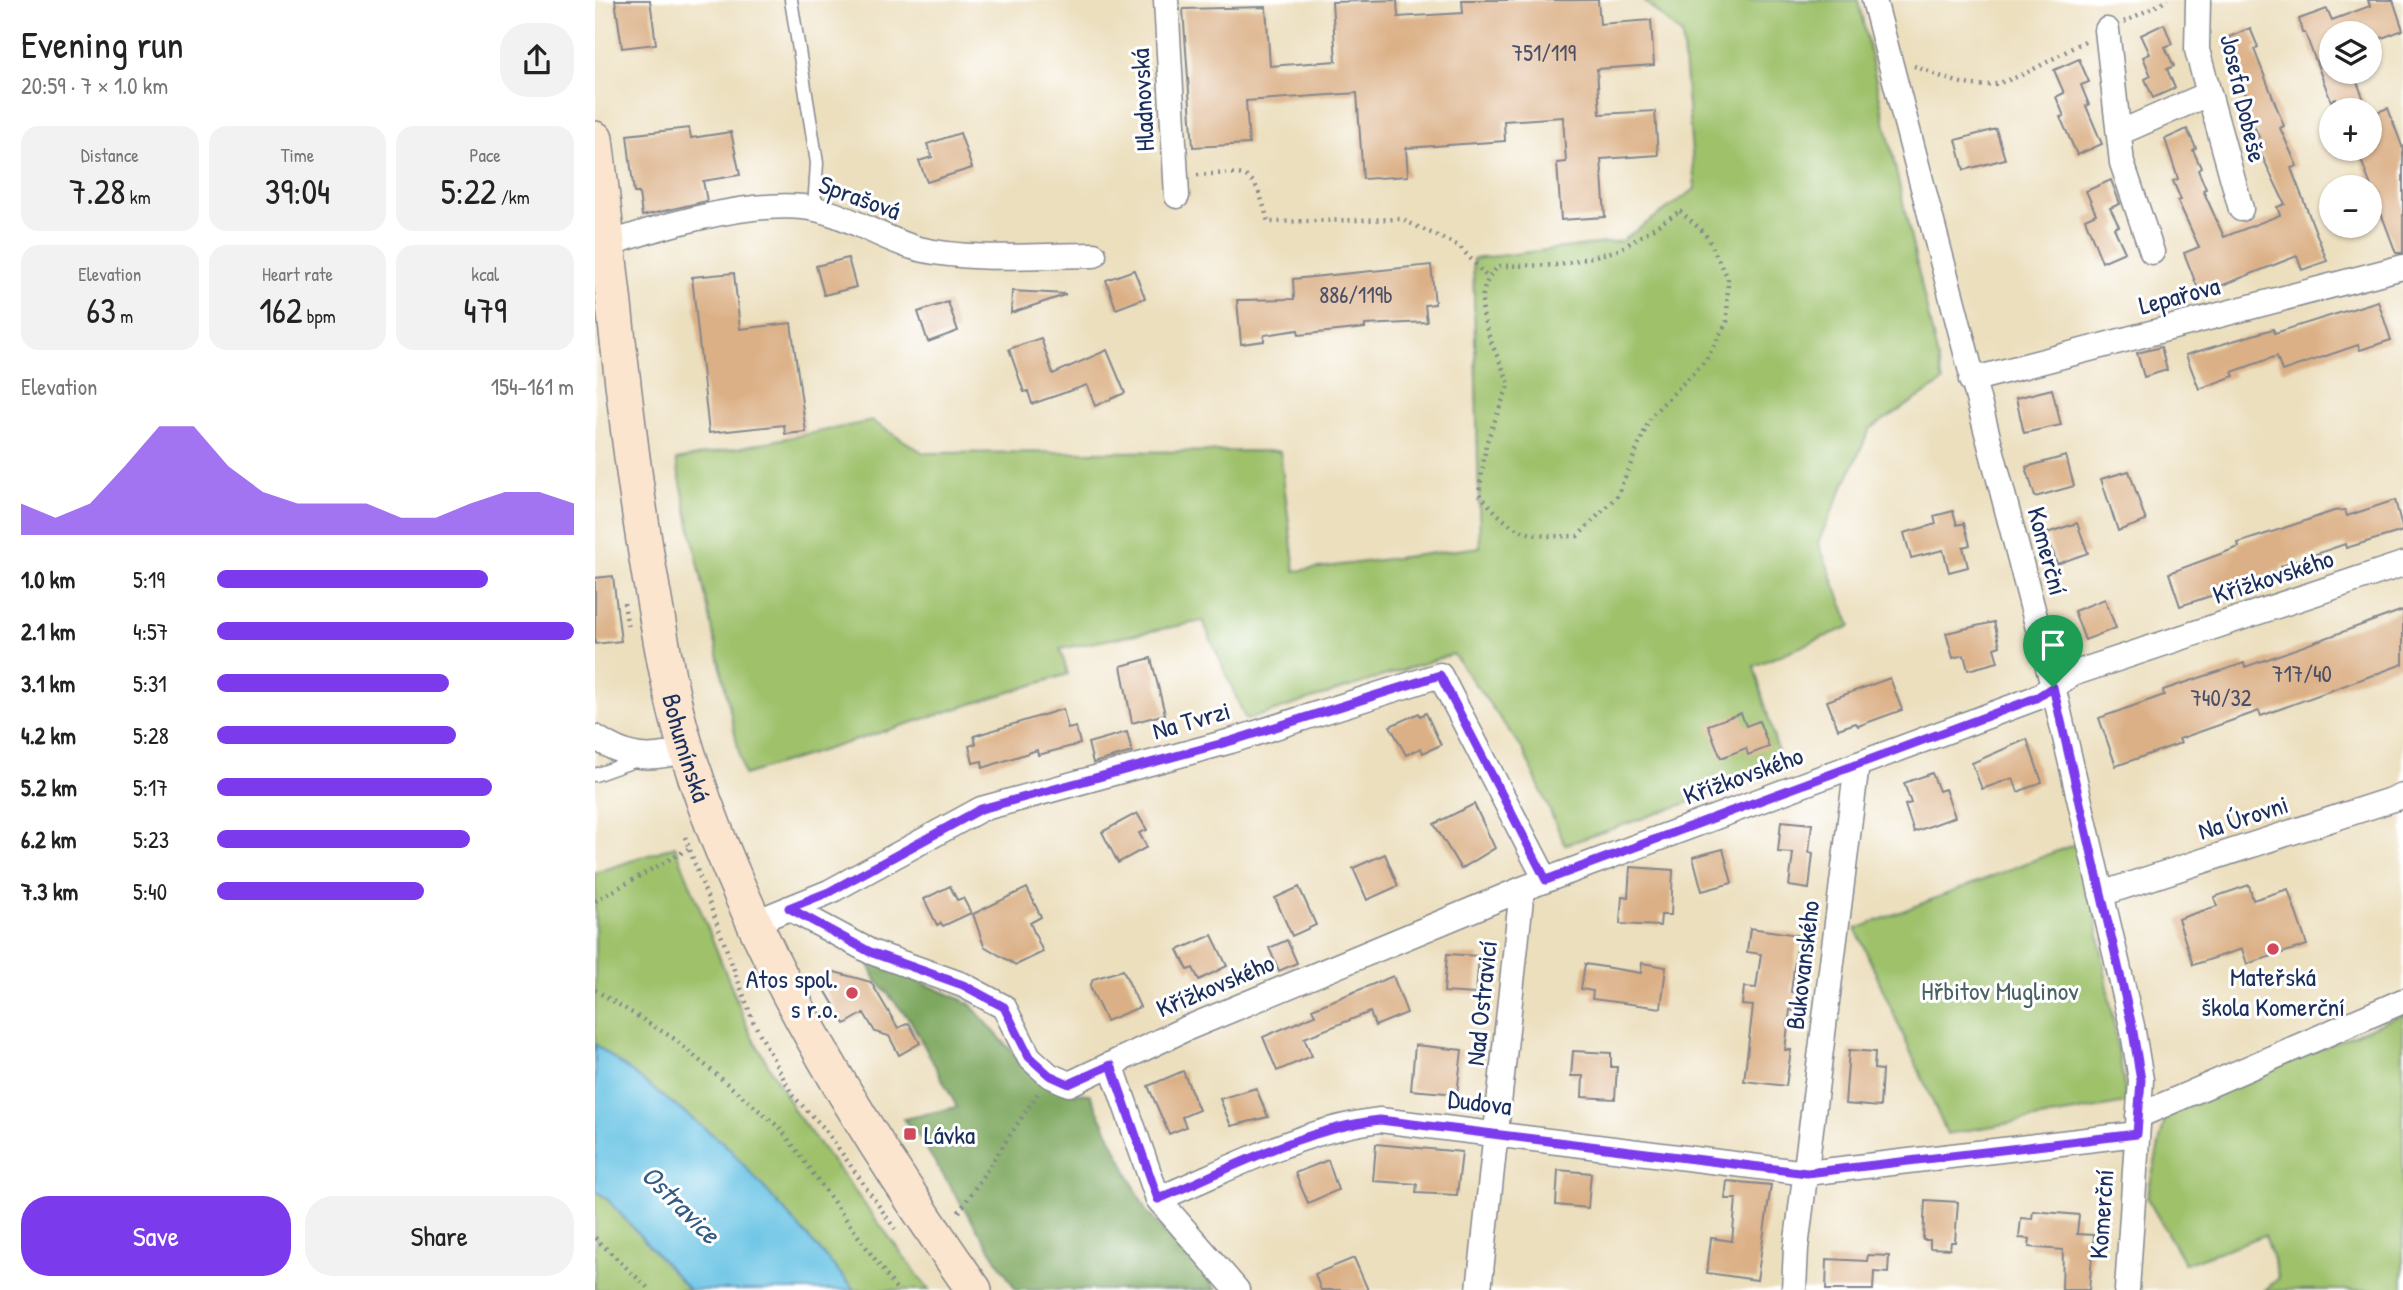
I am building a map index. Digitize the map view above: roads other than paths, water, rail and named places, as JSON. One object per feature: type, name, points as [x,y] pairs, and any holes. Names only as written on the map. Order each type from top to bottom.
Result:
[{"type":"main road","name":"Bohumínská","points":[[595,139],[601,246],[641,525],[660,632],[686,750],[753,923],[799,1017],[856,1116],[974,1290]]},
{"type":"street","name":"Hladnovská","points":[[1166,0],[1177,186]]},
{"type":"street","name":"Komerční","points":[[1874,0],[2053,687],[2132,1026],[2141,1080],[2127,1290]]},
{"type":"street","name":"Josefa Dobeše","points":[[2198,0],[2197,50],[2241,209]]},
{"type":"street","points":[[2107,30],[2122,163],[2152,252]]},
{"type":"street","points":[[2119,133],[2208,94]]},
{"type":"street","name":"Sprašová","points":[[601,246],[748,209],[787,206],[814,208],[889,240],[929,251],[970,255],[1094,255]]},
{"type":"street","name":"Lepařova","points":[[1971,380],[2403,267]]},
{"type":"street","name":"Křížkovského","points":[[789,908],[870,952],[963,985],[1004,1007],[1029,1057],[1049,1075],[1069,1084],[1183,1030],[1522,889],[2036,698],[2072,674],[2403,564]]},
{"type":"street","name":"Na Tvrzi","points":[[753,923],[829,892],[981,809],[1231,741],[1440,675],[1546,880]]},
{"type":"street","points":[[595,737],[641,758],[662,757],[686,750]]},
{"type":"street","name":"Bukovanského","points":[[1794,1290],[1795,1248],[1807,1173],[1857,764]]},
{"type":"street","name":"Na Úrovni","points":[[2101,894],[2403,796]]},
{"type":"street","name":"Nad Ostravicí","points":[[1479,1290],[1498,1134],[1522,889]]},
{"type":"street","points":[[1807,1173],[2138,1125],[2403,1001]]},
{"type":"street","points":[[1111,1065],[1158,1199],[1237,1290]]},
{"type":"street","name":"Dudova","points":[[1158,1199],[1344,1124],[1380,1120],[1807,1173]]},
{"type":"lane","points":[[791,0],[817,163],[814,208]]},
{"type":"lane","points":[[595,775],[641,758]]},
{"type":"water","name":"Ostravice","points":[[595,1044],[725,1144],[855,1290],[689,1290],[608,1200],[595,1190]]},
{"type":"place","name":"Mateřská škola Komerční","points":[[2273,949]]},
{"type":"place","name":"Atos spol. s r.o.","points":[[852,993]]},
{"type":"place","name":"Lávka","points":[[910,1134]]},
{"type":"park label","name":"Hřbitov Muglinov","points":[[2000,990]]}]
